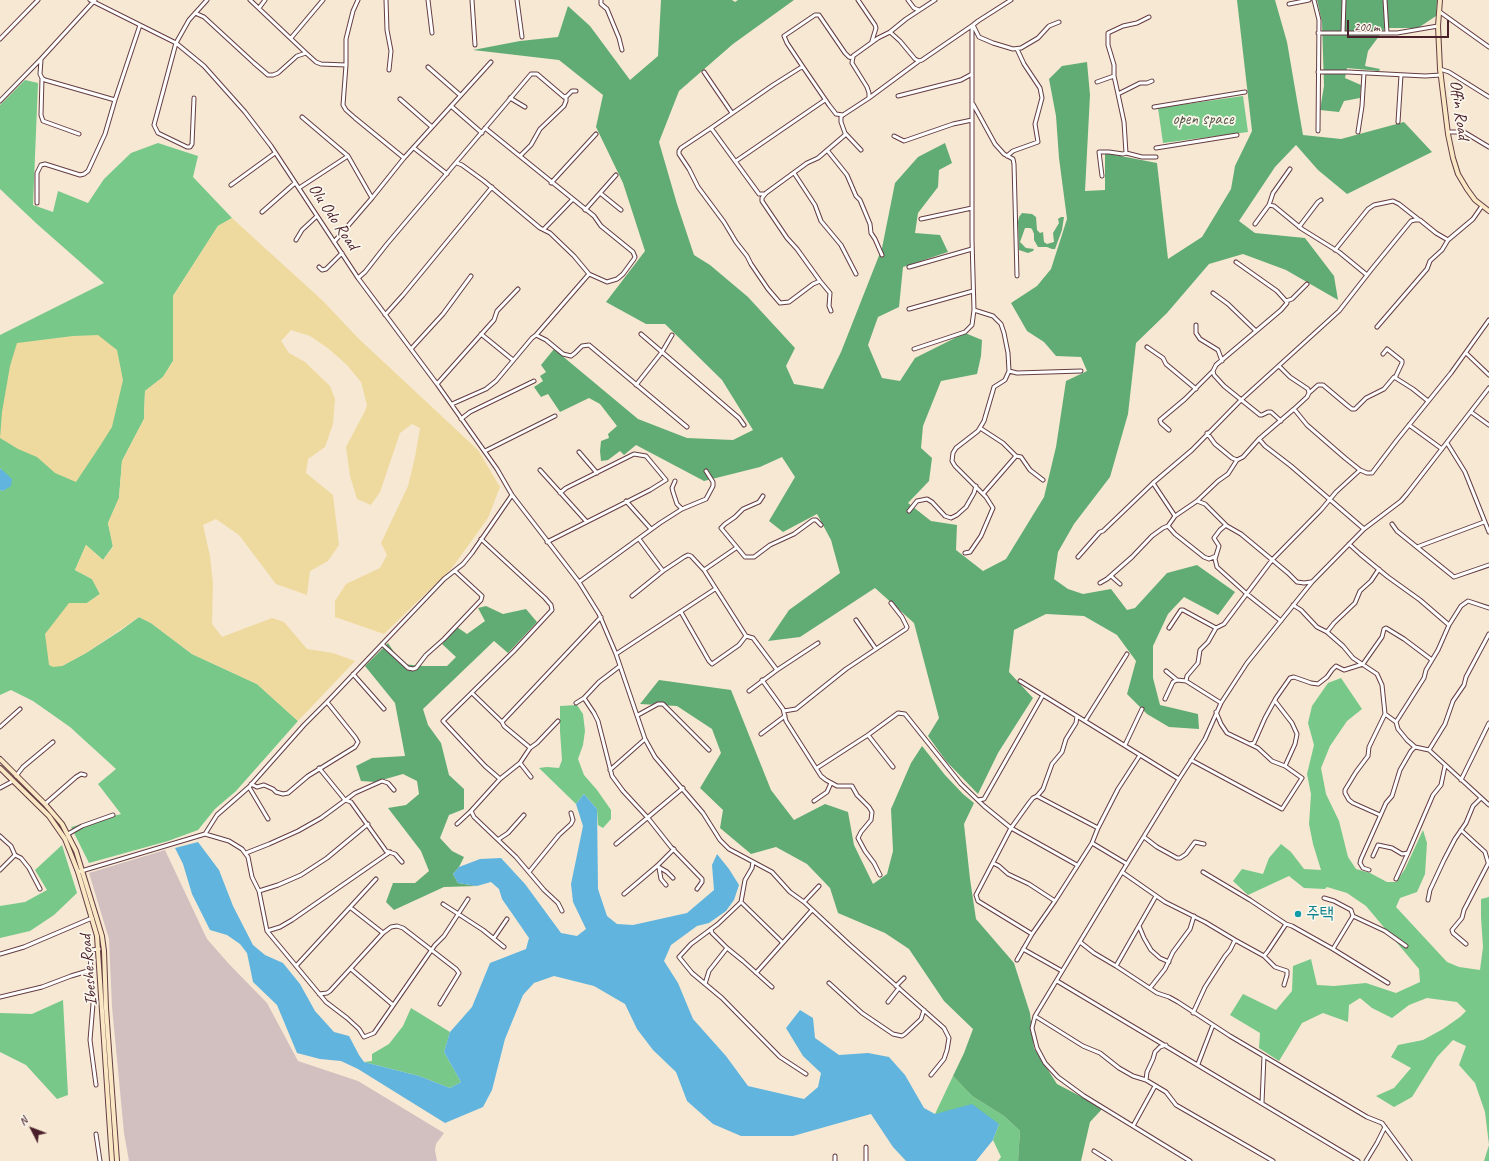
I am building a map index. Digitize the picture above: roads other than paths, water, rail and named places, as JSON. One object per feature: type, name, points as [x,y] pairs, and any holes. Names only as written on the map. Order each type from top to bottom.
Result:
[{"type":"main road","name":"Offin Road","points":[[1440,0],[1438,26],[1440,69],[1453,158],[1458,174],[1467,189],[1482,206],[1489,211]]},
{"type":"main road","name":"Ibeshe Road","points":[[0,760],[45,804],[62,824],[68,834],[102,936],[104,951],[106,1015],[117,1161]]},
{"type":"main road","name":"Ibeshe Road","points":[[0,768],[41,807],[58,826],[80,871],[99,949],[101,1008],[112,1161]]},
{"type":"street","points":[[0,39],[38,0]]},
{"type":"street","name":"Olu Odo Road","points":[[90,0],[95,1],[176,43],[204,66],[245,112],[295,182],[358,278],[485,450],[512,495],[579,582],[601,617],[638,715],[644,739],[654,757],[683,788],[703,813],[724,844],[735,854],[753,862],[777,876],[785,887],[804,902],[896,986],[941,1024],[947,1031],[949,1038],[946,1054],[931,1075]]},
{"type":"street","points":[[194,98],[192,144],[187,148],[158,133],[154,125],[176,43],[195,13],[207,0]]},
{"type":"street","points":[[250,0],[316,62],[346,66]]},
{"type":"street","points":[[259,8],[266,0]]},
{"type":"street","points":[[290,38],[323,0]]},
{"type":"street","points":[[358,0],[353,12],[346,39],[344,105],[346,110],[404,158]]},
{"type":"street","points":[[386,0],[387,30],[391,51],[389,70]]},
{"type":"street","points":[[428,0],[432,33]]},
{"type":"street","points":[[472,0],[475,45]]},
{"type":"street","points":[[517,0],[522,37]]},
{"type":"street","points":[[601,0],[601,4],[607,9],[622,50]]},
{"type":"street","points":[[908,0],[914,8],[919,10]]},
{"type":"street","points":[[869,98],[870,93],[852,63],[853,58],[872,41],[890,32],[935,0]]},
{"type":"street","points":[[861,150],[845,133],[840,122],[843,115],[1006,1],[1011,0]]},
{"type":"street","points":[[1289,4],[1309,0]]},
{"type":"street","points":[[1314,0],[1319,20],[1318,131]]},
{"type":"street","points":[[1343,32],[1344,0]]},
{"type":"street","points":[[1385,0],[1388,33]]},
{"type":"street","points":[[0,101],[95,1]]},
{"type":"street","points":[[860,1],[876,28],[872,41]]},
{"type":"street","points":[[1440,12],[1489,47]]},
{"type":"street","points":[[195,13],[204,18],[268,75],[278,73],[297,56],[306,53]]},
{"type":"street","points":[[843,115],[836,114],[825,100],[802,67],[784,36],[815,15],[819,16],[845,53],[849,57],[853,58]]},
{"type":"street","points":[[1126,153],[1124,122],[1114,76],[1114,65],[1108,45],[1108,33],[1149,17]]},
{"type":"street","points":[[973,25],[979,37],[992,44],[1013,49],[1021,48],[1038,38],[1049,26],[1059,22]]},
{"type":"street","points":[[37,203],[37,173],[41,165],[44,164],[80,175],[88,171],[105,134],[114,100],[140,25]]},
{"type":"street","points":[[914,349],[965,332],[972,325],[974,310],[972,249],[973,25]]},
{"type":"street","points":[[1318,33],[1408,32],[1438,26]]},
{"type":"street","points":[[890,32],[900,41],[915,59],[919,61]]},
{"type":"street","points":[[1007,156],[1013,151],[1038,142],[1035,124],[1042,98],[1040,88],[1024,64],[1017,48]]},
{"type":"street","points":[[41,59],[41,115],[43,121],[79,134]]},
{"type":"street","points":[[334,242],[404,158],[491,62]]},
{"type":"street","points":[[428,67],[460,95]]},
{"type":"street","points":[[802,67],[681,148],[679,154],[698,187],[720,216],[768,289],[780,303],[789,302],[813,284],[820,281]]},
{"type":"street","points":[[1440,69],[1449,72],[1489,98]]},
{"type":"street","points":[[704,72],[732,113]]},
{"type":"street","points":[[1318,72],[1425,76],[1441,75]]},
{"type":"street","points":[[358,278],[365,272],[528,77],[535,73],[562,96],[566,97]]},
{"type":"street","points":[[1358,132],[1362,106],[1364,73]]},
{"type":"street","points":[[898,96],[961,80],[972,74]]},
{"type":"street","points":[[1398,122],[1401,74]]},
{"type":"street","points":[[1097,82],[1114,76]]},
{"type":"street","points":[[42,78],[114,100]]},
{"type":"street","points":[[1118,94],[1140,83],[1152,81]]},
{"type":"street","points":[[520,156],[531,145],[540,129],[564,106],[566,97],[572,91],[576,91]]},
{"type":"street","points":[[1154,107],[1246,92]]},
{"type":"street","points":[[510,98],[525,107]]},
{"type":"street","points":[[400,99],[432,127]]},
{"type":"street","points":[[736,161],[825,100]]},
{"type":"street","points":[[973,102],[995,144],[1007,156],[1013,159],[1015,170],[1014,193],[1016,209],[1017,276]]},
{"type":"street","points":[[451,106],[482,133]]},
{"type":"street","points":[[302,117],[348,156],[372,198]]},
{"type":"street","points":[[894,136],[904,141],[953,124],[972,120]]},
{"type":"street","points":[[457,163],[492,187],[540,228],[550,233],[574,256],[589,274],[604,281],[612,281],[623,274],[635,257],[633,252],[601,226],[594,216],[585,210],[573,198],[551,183],[485,128]]},
{"type":"street","points":[[711,128],[759,194],[765,194]]},
{"type":"street","points":[[1448,132],[1464,132],[1489,147]]},
{"type":"street","points":[[831,310],[829,306],[830,293],[787,238],[762,202],[762,198],[765,194],[807,163],[818,158],[845,135],[845,133]]},
{"type":"street","points":[[551,183],[596,134]]},
{"type":"street","points":[[1156,148],[1237,135]]},
{"type":"street","points":[[414,148],[447,174]]},
{"type":"street","points":[[827,150],[847,176],[860,200],[870,224],[871,233],[882,255]]},
{"type":"street","points":[[1102,176],[1099,152],[1126,153],[1142,157],[1156,157]]},
{"type":"street","points":[[231,185],[275,153]]},
{"type":"street","points":[[299,188],[348,156]]},
{"type":"street","points":[[1255,224],[1269,205],[1273,193],[1290,169]]},
{"type":"street","points":[[794,173],[815,205],[821,221],[841,245],[856,274]]},
{"type":"street","points":[[585,210],[616,175]]},
{"type":"street","points":[[262,212],[295,182]]},
{"type":"street","points":[[385,314],[403,295],[492,187]]},
{"type":"street","points":[[600,193],[621,210]]},
{"type":"street","points":[[544,229],[573,198]]},
{"type":"street","points":[[1299,227],[1318,202],[1322,200]]},
{"type":"street","points":[[1335,250],[1368,210],[1374,205],[1393,201],[1448,240]]},
{"type":"street","points":[[1269,205],[1274,206],[1299,227],[1335,250],[1367,274]]},
{"type":"street","points":[[1377,327],[1427,269],[1430,262],[1442,250],[1448,240],[1473,219],[1482,206]]},
{"type":"street","points":[[921,219],[972,208]]},
{"type":"street","points":[[296,240],[302,230],[318,216]]},
{"type":"street","points":[[1078,557],[1100,532],[1103,531],[1153,483],[1182,459],[1242,400],[1339,311],[1367,274],[1411,221],[1420,220]]},
{"type":"street","points":[[909,267],[972,249]]},
{"type":"street","points":[[319,268],[322,270],[326,269],[342,253]]},
{"type":"street","points":[[1236,262],[1277,291],[1286,301]]},
{"type":"street","points":[[452,404],[486,389],[496,381],[589,274]]},
{"type":"street","points":[[411,349],[443,314],[471,276]]},
{"type":"street","points":[[1286,301],[1292,299],[1307,284]]},
{"type":"street","points":[[437,384],[494,320],[497,311],[518,289]]},
{"type":"street","points":[[908,309],[973,291]]},
{"type":"street","points":[[1213,293],[1228,304],[1256,331]]},
{"type":"street","points":[[1169,430],[1161,423],[1160,420],[1196,389],[1213,371],[1216,365],[1281,310],[1287,303],[1286,301]]},
{"type":"street","points":[[965,553],[970,552],[981,536],[994,508],[976,486],[955,466],[952,461],[952,457],[956,448],[980,428],[984,421],[994,387],[1005,380],[1009,371],[1008,353],[1001,324],[993,316],[974,310]]},
{"type":"street","points":[[1294,410],[1308,425],[1345,458],[1360,470],[1368,474],[1372,473],[1466,353],[1489,320]]},
{"type":"street","points":[[1196,325],[1196,333],[1200,339],[1218,350],[1222,361]]},
{"type":"street","points":[[481,334],[513,360]]},
{"type":"street","points":[[641,334],[739,418],[744,425]]},
{"type":"street","points":[[636,385],[662,352],[672,335]]},
{"type":"street","points":[[536,336],[541,336],[564,354],[571,356],[582,346],[590,345],[687,427]]},
{"type":"street","points":[[1147,347],[1163,358],[1171,369],[1196,389]]},
{"type":"street","points":[[1100,583],[1111,576],[1139,551],[1152,536],[1168,526],[1175,516],[1197,501],[1228,474],[1237,460],[1243,457],[1259,439],[1294,410],[1318,385],[1323,385],[1352,409],[1355,409],[1366,398],[1384,389],[1394,377],[1395,378],[1402,361],[1387,349],[1383,354]]},
{"type":"street","points":[[1466,353],[1489,375]]},
{"type":"street","points":[[1279,366],[1290,377],[1308,389],[1309,393]]},
{"type":"street","points":[[1009,371],[1017,373],[1081,371]]},
{"type":"street","points":[[1213,371],[1214,375],[1224,386],[1260,415],[1271,412],[1281,421]]},
{"type":"street","points":[[1395,378],[1413,389],[1428,401]]},
{"type":"street","points":[[461,419],[470,412],[534,381]]},
{"type":"street","points":[[1190,1161],[1084,1096],[1058,1078],[1045,1063],[1037,1048],[1032,1028],[1035,1016],[1179,779],[1205,739],[1216,712],[1247,663],[1312,582],[1364,529],[1401,501],[1489,388]]},
{"type":"street","points":[[1471,412],[1489,425]]},
{"type":"street","points":[[485,450],[554,416]]},
{"type":"street","points":[[1409,425],[1442,449]]},
{"type":"street","points":[[980,428],[1003,443],[1016,456],[1021,457],[1030,470],[1043,480]]},
{"type":"street","points":[[1207,433],[1215,444],[1232,458],[1237,460]]},
{"type":"street","points":[[1259,439],[1265,446],[1291,466],[1364,529]]},
{"type":"street","points":[[1446,443],[1465,472],[1489,532]]},
{"type":"street","points":[[579,452],[597,473]]},
{"type":"street","points":[[547,542],[650,490],[666,480],[646,456],[634,454],[566,488],[560,493]]},
{"type":"street","points":[[983,494],[1016,456]]},
{"type":"street","points":[[540,470],[586,521]]},
{"type":"street","points":[[1186,681],[1187,676],[1198,664],[1200,650],[1208,642],[1216,628],[1224,624],[1272,560],[1331,500],[1336,492],[1360,470]]},
{"type":"street","points":[[579,582],[651,529],[682,509],[707,498],[713,486],[713,482],[706,471]]},
{"type":"street","points":[[675,481],[672,488],[673,492],[677,504],[682,509]]},
{"type":"street","points":[[1153,483],[1175,516]]},
{"type":"street","points":[[909,511],[917,500],[927,499],[932,502],[945,516],[951,518],[966,507],[974,493],[976,486]]},
{"type":"street","points":[[205,834],[217,815],[250,785],[304,725],[444,579],[455,571],[472,553],[512,495]]},
{"type":"street","points":[[763,496],[759,502],[743,509],[721,528],[745,557],[752,557],[770,545],[794,534],[813,520],[816,520],[821,525]]},
{"type":"street","points":[[626,501],[651,529]]},
{"type":"street","points":[[1197,501],[1206,504],[1226,525],[1241,534],[1297,582],[1312,582]]},
{"type":"street","points":[[1417,546],[1484,522]]},
{"type":"street","points":[[1392,524],[1397,531],[1454,577],[1489,565]]},
{"type":"street","points":[[1226,525],[1214,538],[1219,546],[1215,559],[1217,567],[1247,594],[1281,621]]},
{"type":"street","points":[[1168,526],[1175,534],[1204,557],[1209,559],[1216,556]]},
{"type":"street","points":[[481,539],[545,598],[551,605],[552,610],[514,651],[443,721],[485,766],[500,779]]},
{"type":"street","points":[[638,539],[663,571]]},
{"type":"street","points":[[1349,544],[1449,625]]},
{"type":"street","points":[[704,570],[736,548]]},
{"type":"street","points":[[632,596],[663,571],[688,555],[691,556],[704,570],[746,636],[753,638],[777,670]]},
{"type":"street","points":[[1328,632],[1334,623],[1355,603],[1360,591],[1368,584],[1379,569]]},
{"type":"street","points":[[382,644],[408,668],[416,668],[426,655],[444,639],[481,600],[482,596],[455,571]]},
{"type":"street","points":[[1111,576],[1120,584]]},
{"type":"street","points":[[616,654],[715,589]]},
{"type":"street","points":[[1396,722],[1424,678],[1449,625],[1461,606],[1468,601],[1489,608]]},
{"type":"street","points":[[784,711],[796,709],[846,669],[906,629],[907,627],[898,610],[891,603]]},
{"type":"street","points":[[1293,605],[1302,610],[1317,627],[1328,632],[1350,655],[1372,670],[1380,678],[1385,714],[1369,747],[1368,756],[1345,790],[1349,800],[1353,803],[1380,815]]},
{"type":"street","points":[[1169,628],[1181,610],[1183,610],[1216,628]]},
{"type":"street","points":[[681,612],[712,664],[739,644],[746,636]]},
{"type":"street","points":[[502,722],[601,617]]},
{"type":"street","points":[[856,620],[876,649]]},
{"type":"street","points":[[1250,744],[1254,743],[1262,724],[1290,678],[1294,677],[1318,684],[1327,677],[1336,666],[1344,670],[1363,664],[1382,637],[1384,629],[1386,628],[1404,639],[1432,660]]},
{"type":"street","points":[[1429,750],[1445,724],[1453,701],[1464,685],[1466,677],[1489,634]]},
{"type":"street","points":[[749,690],[818,643]]},
{"type":"street","points":[[1085,721],[1127,654]]},
{"type":"street","points":[[576,703],[584,698],[599,682],[620,666]]},
{"type":"street","points":[[1166,671],[1177,680],[1186,681],[1221,703]]},
{"type":"street","points":[[354,674],[384,709]]},
{"type":"street","points":[[762,680],[784,711],[786,721],[823,778],[831,783],[841,786],[852,786],[857,795],[869,807],[872,812],[871,820],[858,838],[880,874]]},
{"type":"street","points":[[1020,680],[1179,779]]},
{"type":"street","points":[[1165,699],[1173,682],[1177,680]]},
{"type":"street","points":[[472,693],[502,722],[504,726],[530,748]]},
{"type":"street","points":[[978,800],[984,799],[1043,695]]},
{"type":"street","points":[[584,698],[598,721],[612,776],[623,791],[648,818],[674,850],[702,879],[702,882],[697,889]]},
{"type":"street","points":[[1275,701],[1292,723],[1296,734],[1295,744],[1286,766]]},
{"type":"street","points":[[250,785],[257,787],[264,785],[276,792],[283,794],[288,793],[319,768],[355,747],[358,742],[327,702]]},
{"type":"street","points":[[638,715],[658,704],[662,704],[709,750]]},
{"type":"street","points":[[0,727],[20,709]]},
{"type":"street","points":[[1125,745],[1142,709]]},
{"type":"street","points":[[1192,760],[1282,809],[1302,778],[1286,766],[1272,761],[1258,748],[1227,733],[1216,712]]},
{"type":"street","points":[[816,768],[868,735],[898,713],[905,714],[961,784],[978,800],[1011,828],[1077,865]]},
{"type":"street","points":[[1385,714],[1396,722],[1398,729],[1406,740],[1415,747],[1429,750],[1489,805]]},
{"type":"street","points":[[761,734],[785,716]]},
{"type":"street","points":[[1032,934],[978,901],[976,895],[1011,828],[1033,798],[1043,789],[1052,764],[1062,752],[1066,739],[1076,723],[1077,716]]},
{"type":"street","points":[[457,824],[500,779],[520,763],[530,748],[537,744],[558,721]]},
{"type":"street","points":[[1461,780],[1489,724]]},
{"type":"street","points":[[868,735],[893,767]]},
{"type":"street","points":[[610,770],[644,739]]},
{"type":"street","points":[[16,776],[23,767],[53,742]]},
{"type":"street","points":[[1369,870],[1363,868],[1360,863],[1380,815],[1386,803],[1392,796],[1400,770],[1409,754],[1415,747]]},
{"type":"street","points":[[1017,960],[1032,934],[1092,843],[1098,828],[1118,790],[1140,755]]},
{"type":"street","points":[[520,763],[531,777]]},
{"type":"street","points":[[1396,879],[1433,795],[1441,785],[1445,766]]},
{"type":"street","points":[[319,768],[345,800],[351,802],[384,848],[395,854],[402,862]]},
{"type":"street","points":[[45,804],[76,777],[81,774],[85,775]]},
{"type":"street","points":[[0,788],[13,781]]},
{"type":"street","points":[[246,853],[298,831],[321,818],[355,793],[382,781],[388,783],[394,790]]},
{"type":"street","points":[[814,801],[827,792],[831,783]]},
{"type":"street","points":[[250,785],[268,819]]},
{"type":"street","points":[[616,844],[683,788]]},
{"type":"street","points":[[1037,796],[1098,828]]},
{"type":"street","points":[[1428,900],[1430,890],[1455,839],[1473,806],[1481,798]]},
{"type":"street","points":[[471,811],[474,817],[499,839],[544,890],[558,903],[562,911]]},
{"type":"street","points":[[529,872],[559,835],[571,824],[573,820],[571,813]]},
{"type":"street","points":[[68,834],[82,826],[113,815]]},
{"type":"street","points":[[499,839],[508,833],[524,815]]},
{"type":"street","points":[[259,891],[301,875],[327,858],[368,824]]},
{"type":"street","points":[[1461,830],[1485,852],[1489,862],[1464,910],[1462,918],[1452,930],[1453,933],[1466,944]]},
{"type":"street","points":[[80,871],[205,834],[230,841],[246,853],[252,877],[259,891],[267,931],[326,1002],[354,1024],[364,1037],[374,1033],[432,950],[444,936],[468,899]]},
{"type":"street","points":[[0,836],[11,846],[15,855],[21,858],[29,868],[40,889]]},
{"type":"street","points":[[1144,837],[1157,847],[1177,858],[1186,854],[1195,842],[1204,844]]},
{"type":"street","points":[[1092,843],[1127,864]]},
{"type":"street","points":[[1373,856],[1378,845],[1392,848],[1402,854],[1408,853]]},
{"type":"street","points":[[624,894],[658,867],[674,850]]},
{"type":"street","points":[[267,931],[280,927],[292,920],[390,852]]},
{"type":"street","points":[[0,870],[15,855]]},
{"type":"street","points":[[753,862],[752,868],[744,884],[741,902],[729,915],[691,944],[679,957],[692,973],[735,1011],[780,1058],[806,1074]]},
{"type":"street","points":[[993,863],[1008,874],[1029,884],[1055,901]]},
{"type":"street","points":[[658,867],[667,872],[673,878]]},
{"type":"street","points":[[658,867],[661,879],[666,885]]},
{"type":"street","points":[[1122,872],[1165,902],[1194,916],[1264,956],[1275,967],[1287,971],[1284,985]]},
{"type":"street","points":[[1203,872],[1250,900],[1286,924],[1334,949],[1388,984]]},
{"type":"street","points":[[296,966],[351,908],[369,885],[376,879]]},
{"type":"street","points":[[804,902],[819,886]]},
{"type":"street","points":[[1116,966],[1156,896]]},
{"type":"street","points":[[1324,898],[1334,901],[1351,910],[1353,916],[1385,931],[1406,946]]},
{"type":"street","points":[[741,902],[782,942]]},
{"type":"street","points":[[443,904],[494,938],[504,947]]},
{"type":"street","points":[[351,908],[383,933]]},
{"type":"street","points":[[756,973],[812,910]]},
{"type":"street","points":[[1150,988],[1190,929],[1194,916]]},
{"type":"street","points":[[1334,949],[1353,916]]},
{"type":"street","points":[[0,954],[24,947],[92,918]]},
{"type":"street","points":[[494,938],[507,919]]},
{"type":"street","points":[[1264,956],[1286,924]]},
{"type":"street","points":[[319,994],[327,994],[383,933],[391,927],[397,926],[403,928],[456,969],[459,973],[440,1004]]},
{"type":"street","points":[[1139,926],[1151,950],[1160,958],[1169,962]]},
{"type":"street","points":[[710,929],[727,948],[772,987]]},
{"type":"street","points":[[1193,1013],[1205,987],[1235,940]]},
{"type":"street","points":[[1080,942],[1094,953],[1157,993],[1169,997],[1193,1013],[1367,1117],[1377,1120],[1385,1127],[1410,1161]]},
{"type":"street","points":[[705,984],[708,971],[727,948]]},
{"type":"street","points":[[96,1085],[90,1040],[93,1004],[90,953],[92,950],[99,949]]},
{"type":"street","points":[[1023,949],[1062,972]]},
{"type":"street","points":[[350,969],[393,1005]]},
{"type":"street","points":[[0,997],[42,988],[71,976],[91,970]]},
{"type":"street","points":[[896,986],[904,978]]},
{"type":"street","points":[[1057,981],[1358,1161]]},
{"type":"street","points":[[829,983],[862,1013],[893,1034],[902,1036],[905,1034],[921,1019],[924,1010]]},
{"type":"street","points":[[888,1002],[899,988]]},
{"type":"street","points":[[1035,1016],[1083,1046],[1100,1053],[1119,1068],[1133,1076],[1146,1080],[1166,1092],[1176,1105],[1273,1161]]},
{"type":"street","points":[[1198,1064],[1213,1025]]},
{"type":"street","points":[[1146,1080],[1147,1072],[1155,1052],[1160,1047],[1166,1045]]},
{"type":"street","points":[[1262,1103],[1264,1056]]},
{"type":"street","points":[[1133,1126],[1155,1086]]},
{"type":"street","points":[[1366,1161],[1385,1127]]},
{"type":"street","points":[[96,1134],[100,1161]]},
{"type":"street","points":[[866,1147],[866,1161]]},
{"type":"street","points":[[1094,1151],[1110,1161]]},
{"type":"street","points":[[835,1156],[835,1161]]},
{"type":"water","points":[[0,468],[12,479],[11,486],[3,491],[0,490]]},
{"type":"water","points":[[584,794],[597,809],[598,889],[607,916],[617,924],[633,925],[687,913],[714,890],[712,865],[717,854],[739,885],[734,900],[726,911],[709,923],[697,926],[671,945],[664,961],[678,983],[693,1019],[726,1056],[748,1086],[804,1099],[818,1087],[821,1073],[803,1056],[786,1028],[800,1010],[813,1018],[815,1038],[839,1055],[868,1053],[889,1057],[905,1075],[924,1108],[935,1114],[972,1104],[999,1124],[993,1140],[976,1161],[906,1161],[893,1147],[871,1114],[793,1136],[741,1136],[713,1124],[687,1101],[676,1072],[653,1050],[637,1029],[625,1004],[594,986],[554,976],[534,983],[523,995],[505,1039],[492,1090],[483,1107],[445,1123],[358,1069],[341,1061],[320,1059],[297,1053],[277,1005],[253,982],[247,953],[240,944],[227,935],[210,930],[192,894],[183,864],[175,848],[198,842],[219,870],[233,906],[253,945],[265,955],[283,963],[300,984],[315,1011],[334,1032],[349,1036],[364,1062],[419,1076],[450,1088],[461,1082],[444,1052],[450,1032],[472,1007],[490,963],[526,949],[529,938],[502,899],[499,889],[491,882],[477,886],[458,883],[453,874],[459,867],[480,859],[501,858],[525,884],[561,933],[577,936],[586,929],[573,902],[571,884],[583,826],[576,804]]},
{"type":"place","name":"주택","points":[[1298,914]]},
{"type":"park label","name":"open space","points":[[1203,120]]}]
